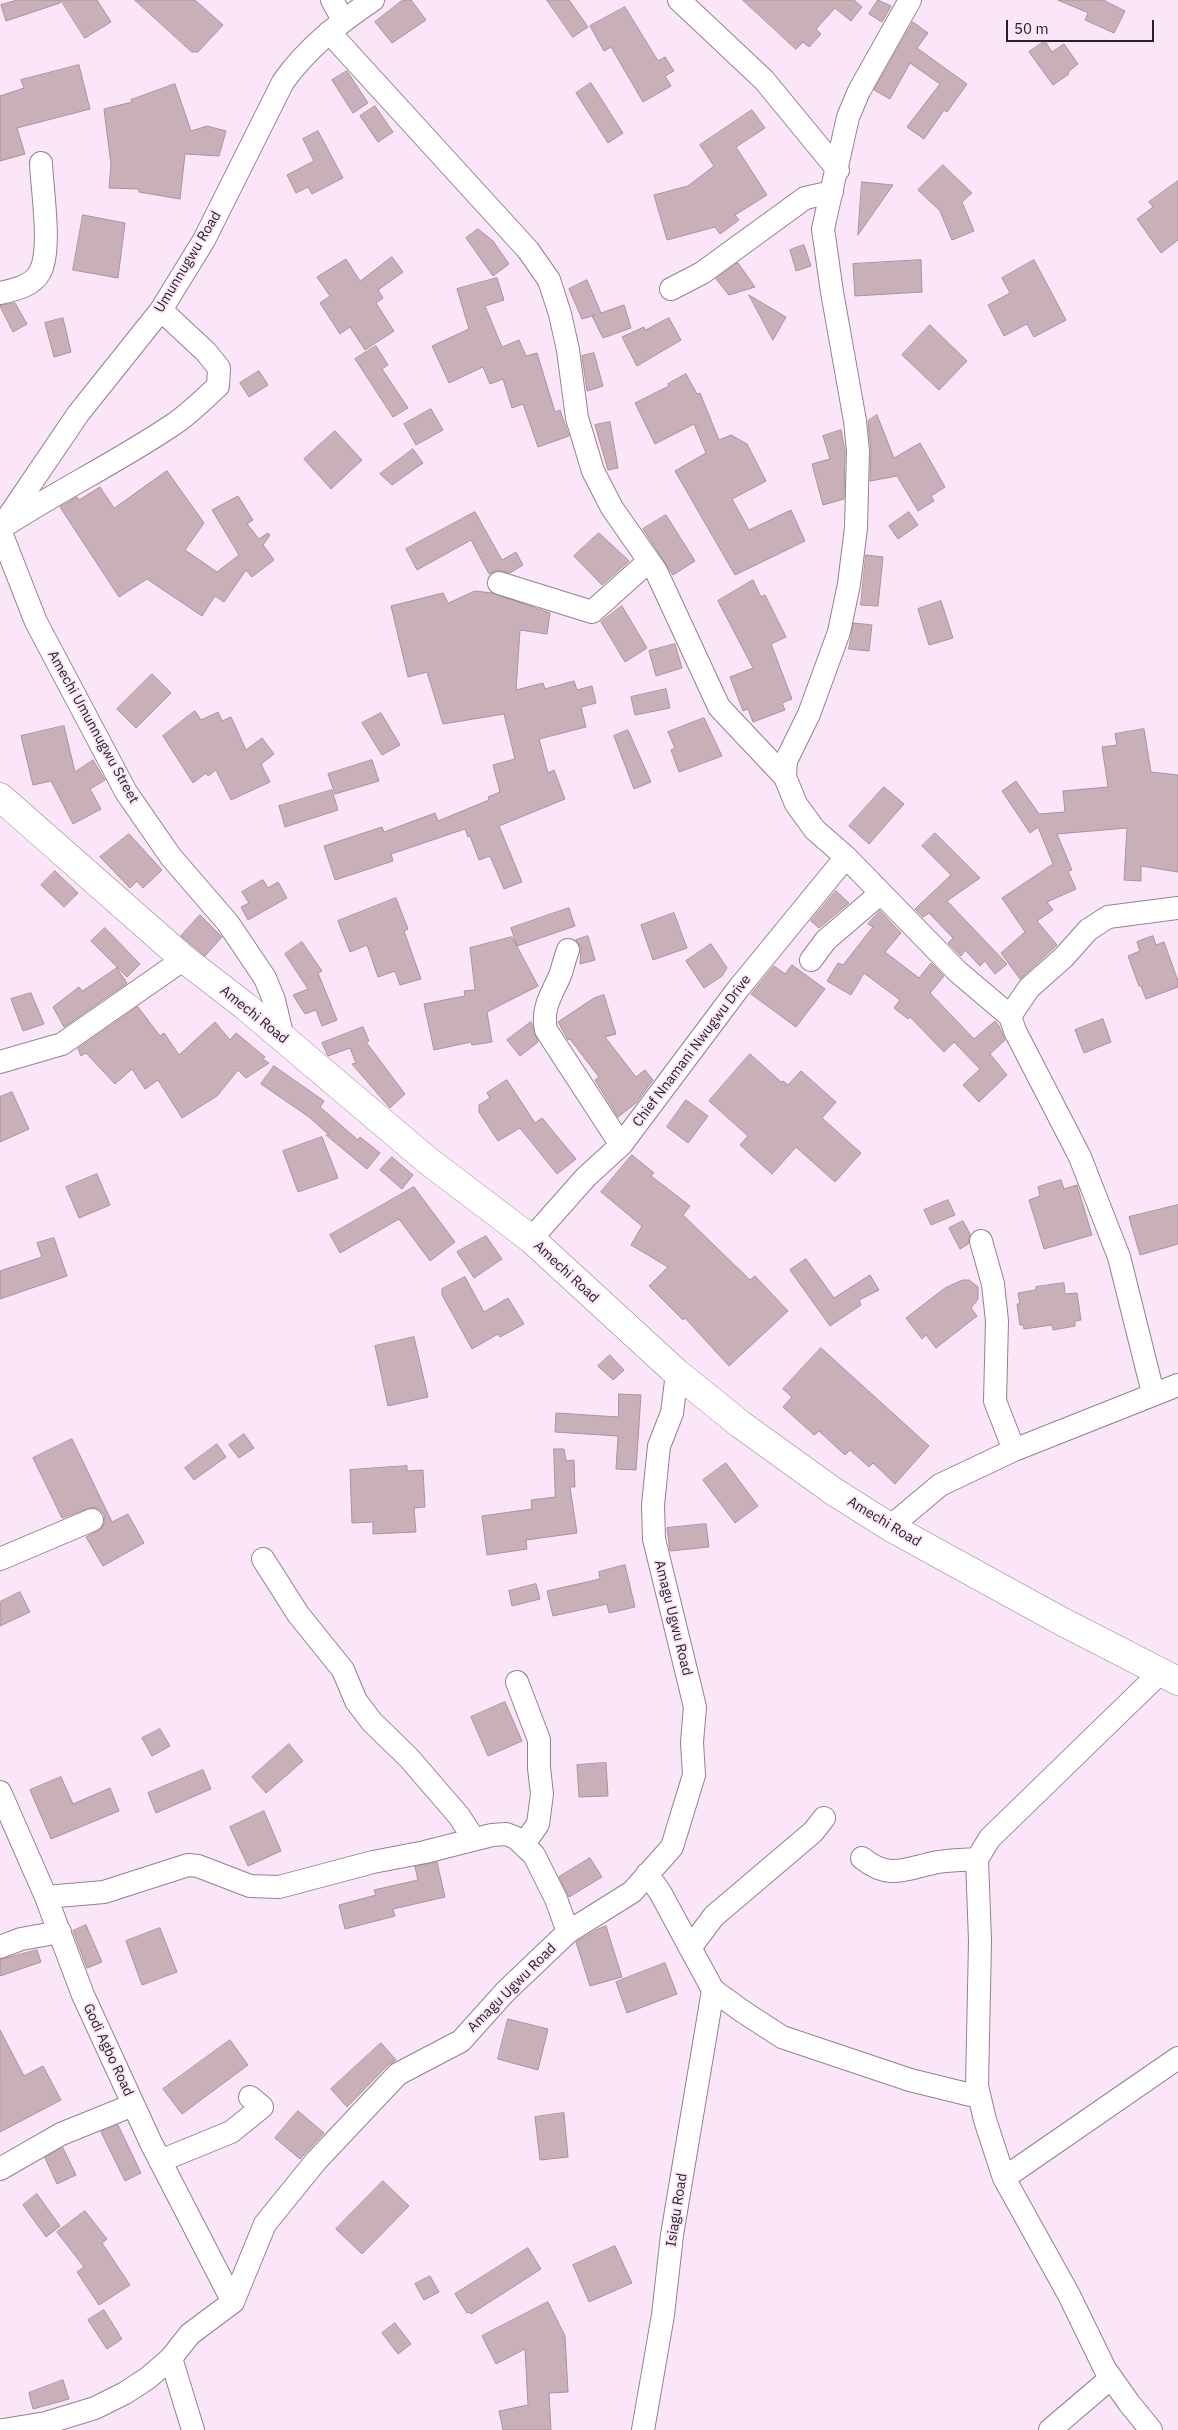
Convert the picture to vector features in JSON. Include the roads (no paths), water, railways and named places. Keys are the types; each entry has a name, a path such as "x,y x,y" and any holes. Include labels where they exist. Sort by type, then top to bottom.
{"main road":[{"name":"Amechi Road","path":"0,796 184,959 283,1038 427,1160 531,1239 677,1373 755,1435 833,1491 890,1527 1061,1621 1170,1676"}],"street":[{"path":"332,0 336,26 528,250 549,280 560,314 568,350 577,418 593,471 612,508 656,571 719,707 785,777 796,804 815,830 846,857 958,972 1010,1016 1015,1031 1080,1157 1119,1256 1153,1393"},
{"name":"Umunnugwu Road","path":"0,529 78,414 161,310 204,240 283,82 300,58 336,26 373,0"},
{"path":"678,0 764,80 838,170"},
{"path":"785,777 786,761 808,714 839,632 849,584 856,528 858,451 855,421 830,283 823,229 838,170 848,117 863,83 910,0"},
{"path":"0,293 22,288 40,272 46,244 41,163"},
{"path":"671,289 702,273 805,198 832,192"},
{"path":"0,529 50,496 162,432 218,386 219,368 206,352 161,310"},
{"name":"Amechi Umunnugwu Street","path":"0,529 36,622 126,792 171,857 228,922 265,978 274,1000 283,1038"},
{"path":"499,583 592,612 649,561"},
{"name":"Chief Nnamani Nwugwu Drive","path":"531,1239 586,1177 621,1145 738,989 846,857"},
{"path":"811,960 826,940 881,893"},
{"path":"1010,1016 1029,988 1095,925 1108,917 1178,908"},
{"path":"568,950 560,974 546,1003 544,1019 546,1030 621,1145"},
{"path":"0,1062 62,1044 184,959"},
{"path":"980,1241 993,1284 997,1321 994,1401 1014,1450"},
{"name":"Amagu Ugwu Road","path":"3,2430 46,2423 95,2408 125,2393 148,2378 171,2358 190,2334 232,2302 265,2224 316,2161 398,2074 461,2041 505,1992 568,1932 632,1892 672,1847 694,1775 692,1742 695,1707 654,1539 653,1504 659,1446 672,1413 677,1373"},
{"path":"890,1527 940,1485 1014,1450 1153,1393 1178,1385"},
{"path":"0,1559 92,1520"},
{"path":"263,1559 298,1614 342,1670 356,1702 372,1722 409,1758 459,1816 474,1839"},
{"path":"1152,2430 1111,2378 1052,2263 1004,2178 979,2098 980,1941 977,1859 990,1838 1170,1676"},
{"path":"517,1682 539,1740 539,1768 542,1794 538,1824 524,1844"},
{"name":"Godi Agbo Road","path":"0,1793 46,1897 83,1995 133,2105 232,2302"},
{"path":"690,1948 714,1916 812,1832 824,1818"},
{"path":"46,1897 104,1892 188,1865 198,1866 250,1886 279,1887 372,1862 474,1839 506,1834 524,1844 538,1862 568,1932"},
{"path":"862,1858 873,1867 890,1872 913,1870 938,1862 977,1859"},
{"path":"647,1874 660,1892 713,1990 782,2037 910,2080 979,2098"},
{"path":"0,1947 21,1939 60,1932"},
{"name":"Isiagu Road","path":"644,2430 663,2315 672,2235 713,1990"},
{"path":"1004,2178 1178,2058"},
{"path":"160,2161 231,2132 262,2107 250,2097"},
{"path":"0,2169 60,2134 133,2105"},
{"path":"171,2358 192,2430"},
{"path":"1050,2430 1111,2378"}]}
